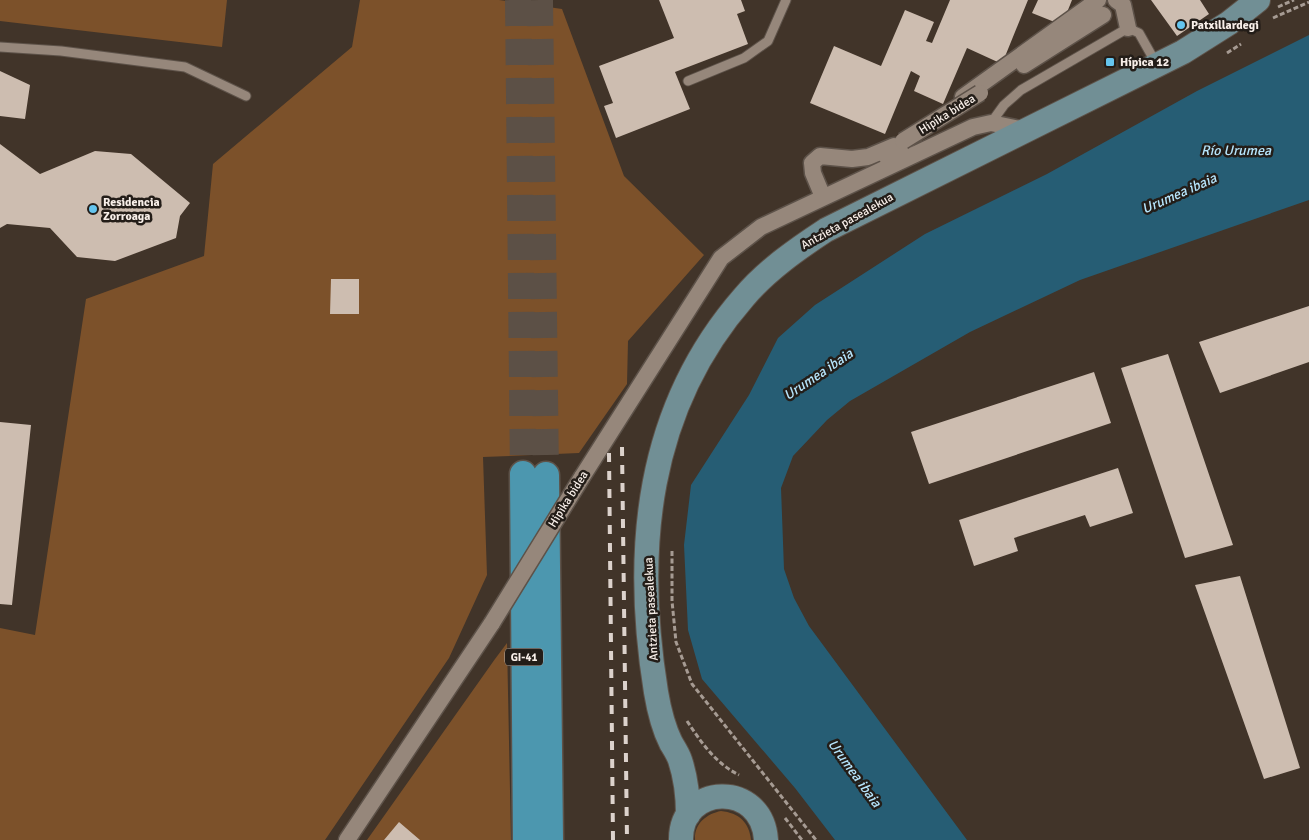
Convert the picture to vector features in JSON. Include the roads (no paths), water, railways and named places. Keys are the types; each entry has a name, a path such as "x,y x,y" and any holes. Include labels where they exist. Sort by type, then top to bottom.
{"main road":[{"name":"Antzieta pasealekua","path":"682,840 684,824 688,815 686,786 679,758 664,726 656,691 647,593 649,532 656,471 664,441 686,384 703,353 745,296 797,249 826,230 1157,65 1207,39 1264,5"},
{"name":"GI-41","path":"526,840 534,475 550,840"},
{"name":"Antzieta pasealekua","path":"679,758 725,796 736,798 755,809 772,831"},
{"path":"688,815 704,800 725,796"}],"street":[{"path":"1116,0 1124,5 1128,28"},
{"path":"886,156 1101,8"},
{"name":"Hipika bidea","path":"820,156 836,156 852,160 868,157 903,141 980,93 1101,8"},
{"name":"Hipika bidea","path":"347,840 492,623 721,258 761,227 973,127 991,123 1025,130"},
{"path":"824,196 813,174 812,163 832,149 865,153"}],"lane":[{"path":"688,81 744,58 768,41 786,0"},
{"path":"991,123 1004,105 1021,90 1128,28 1139,33 1157,65"},
{"path":"0,47 61,51 185,68 246,96"}],"water":[{"name":"Río Urumea","path":"1309,35 1309,200 1080,280 970,332 850,401 827,420 793,456 781,488 784,569 794,598 809,626 967,840 835,840 795,788 702,679 688,630 684,545 691,485 749,395 778,338 815,305 925,234 1047,174 1197,91"}],"tunnel":[{"path":"518,0 523,474"},
{"path":"540,0 546,475"}],"railway":[{"path":"622,447 627,840"},
{"path":"609,453 613,840"}],"place":[{"name":"Patxillardegi","path":"1181,25"},
{"name":"Hípica 12","path":"1110,62"},
{"name":"Residencia Zorroaga","path":"93,209"}],"water label":[{"name":"Urumea ibaia","path":"1179,193"},
{"name":"Urumea ibaia","path":"818,374"},
{"name":"Urumea ibaia","path":"855,773"}]}
